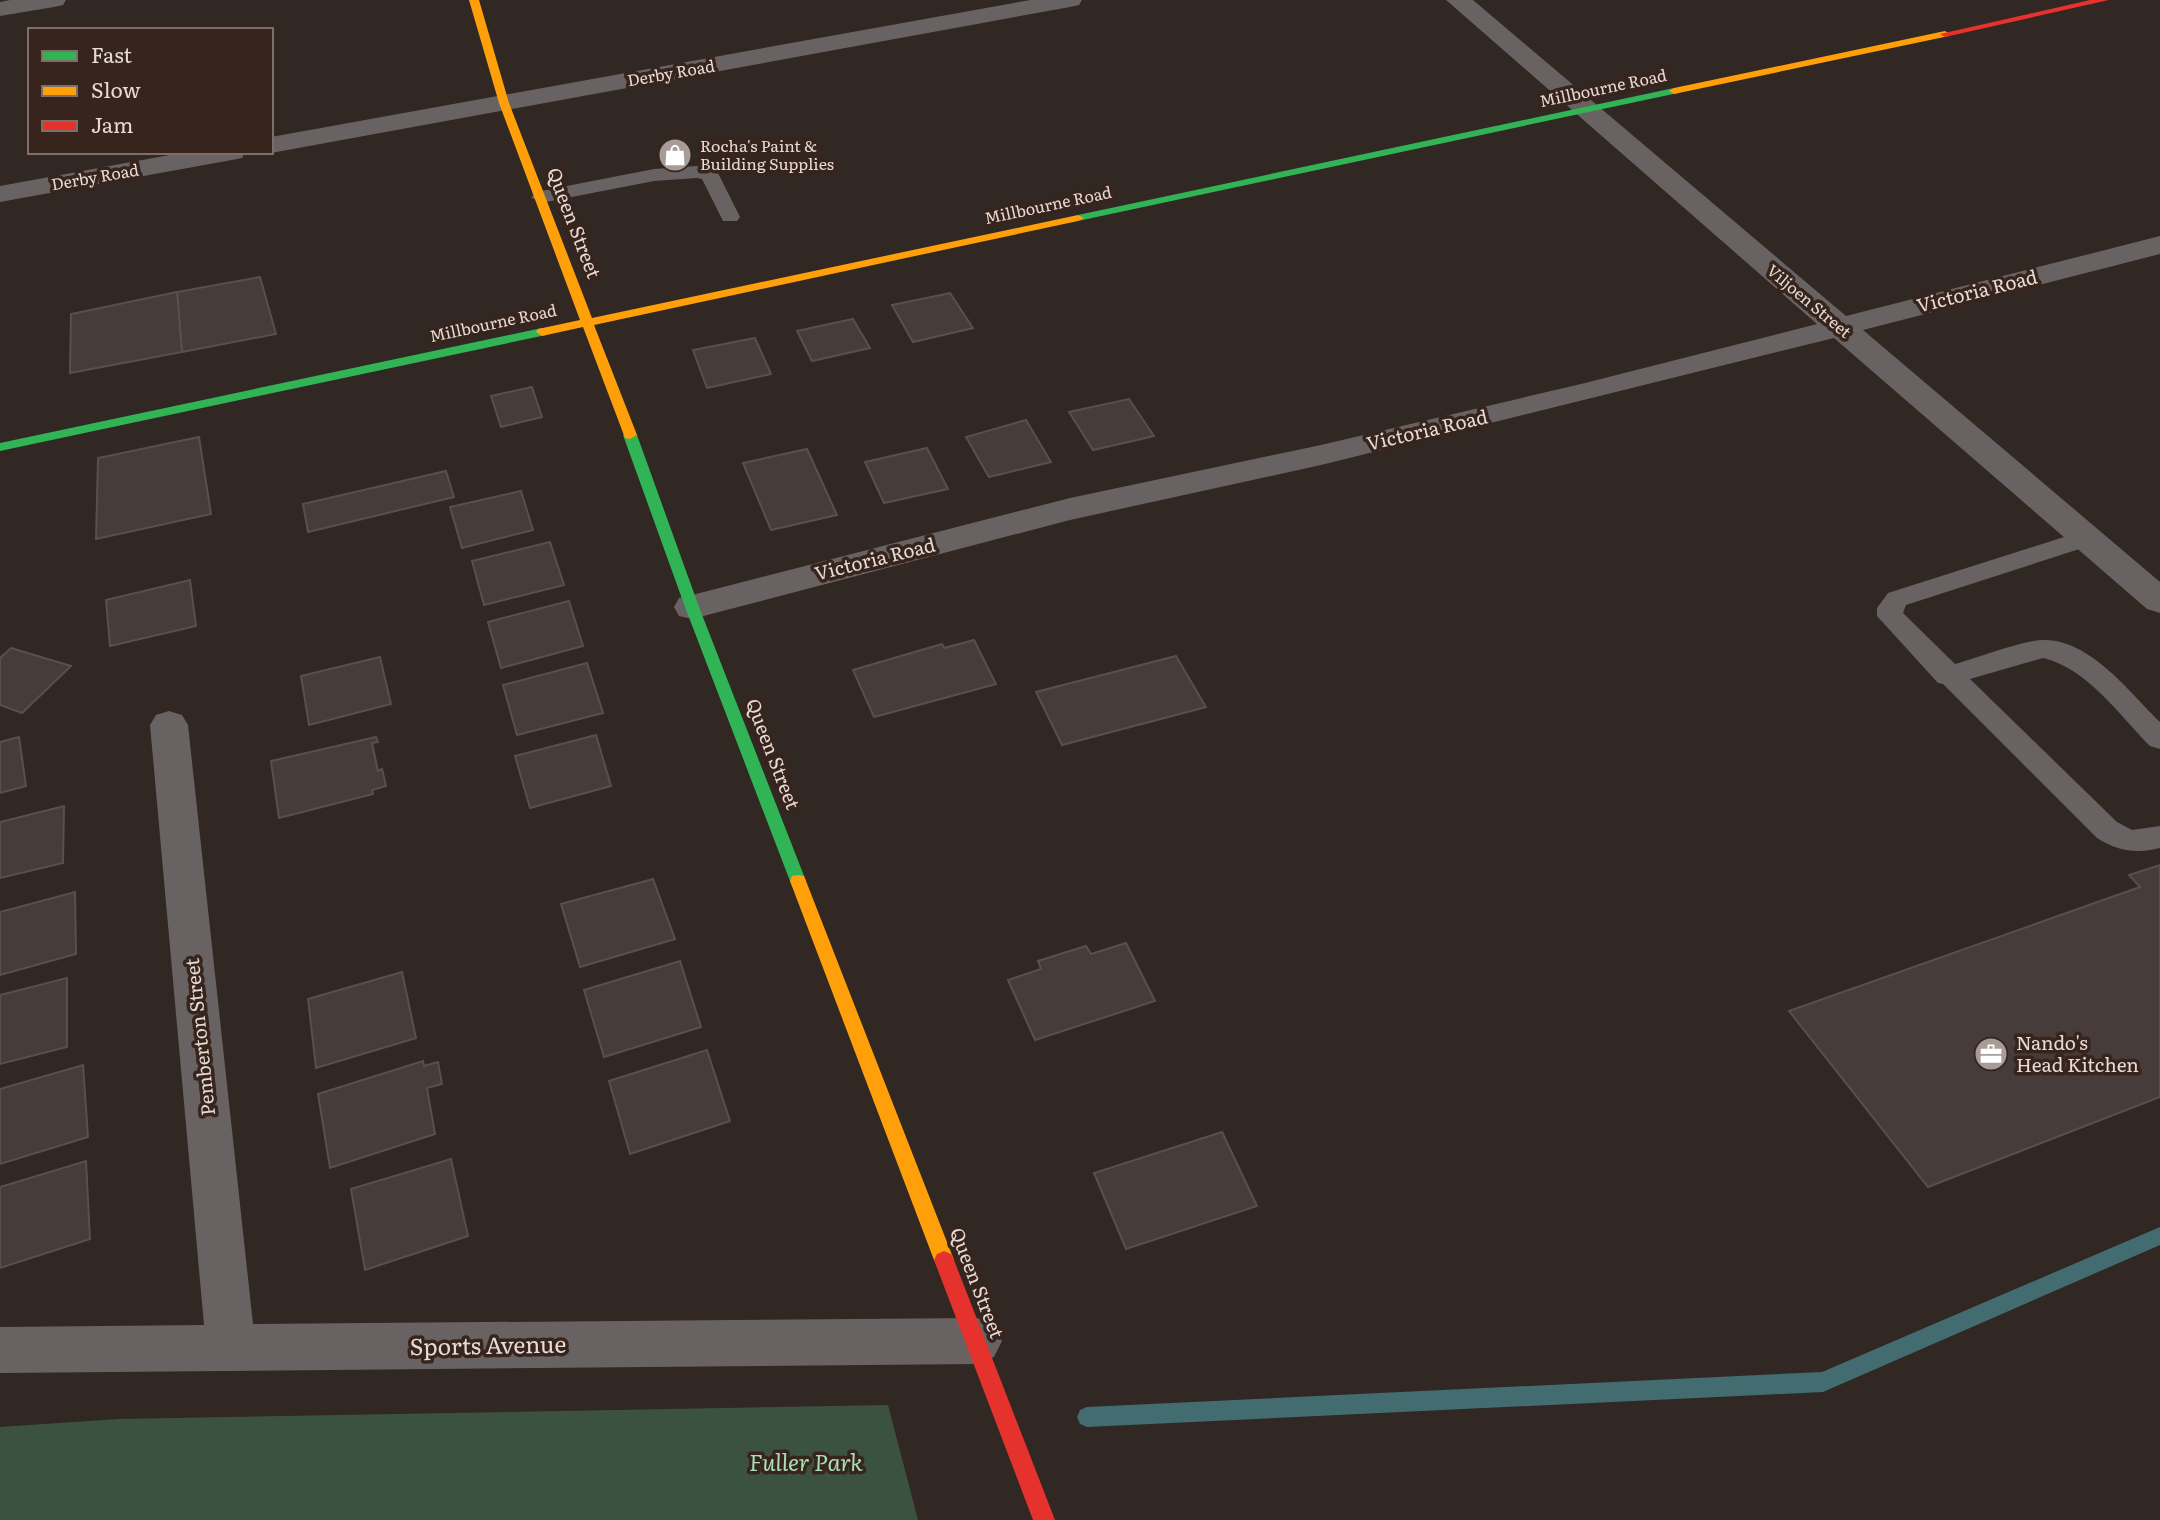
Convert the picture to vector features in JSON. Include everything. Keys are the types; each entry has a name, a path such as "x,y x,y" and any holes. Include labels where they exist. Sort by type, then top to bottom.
{"street":[{"path":"0,9 54,0"},
{"name":"Queen Street","path":"474,0 504,103 589,320 692,607 1044,1520"},
{"name":"Derby Road","path":"273,145 1070,0"},
{"name":"Viljoen Street","path":"1458,0 2160,601"},
{"name":"Millbourne Road","path":"0,447 2104,0"},
{"name":"Derby Road","path":"0,194 221,154"},
{"name":"Victoria Road","path":"692,607 1070,509 1321,455 1584,393 1839,325 2160,245"},
{"name":"Pemberton Street","path":"169,726 230,1348"},
{"name":"Sports Avenue","path":"0,1350 976,1341"}],"lane":[{"path":"541,197 676,172 704,172 710,175 730,217"},
{"path":"2086,538 1897,599 1890,608 1890,616 1947,676 2107,830 2121,840 2139,843 2160,837"},
{"path":"1947,676 2043,649 2054,650 2082,664 2160,739"}],"green space":[{"name":"Fuller Park","path":"888,1405 918,1520 0,1520 0,1427 119,1419"}],"building":[{"path":"260,277 276,334 182,352 177,292"},
{"path":"177,292 182,352 70,373 71,314"},
{"path":"950,293 973,328 913,342 892,305"},
{"path":"853,319 870,348 812,361 797,331"},
{"path":"755,338 771,374 707,388 693,350"},
{"path":"532,387 542,417 501,427 491,396"},
{"path":"1129,399 1154,436 1093,450 1069,412"},
{"path":"1026,420 1051,462 989,477 966,437"},
{"path":"199,437 211,514 96,539 98,458"},
{"path":"927,448 948,489 884,503 865,462"},
{"path":"807,449 837,515 771,530 743,463"},
{"path":"446,471 454,497 308,532 303,504"},
{"path":"521,491 533,530 462,548 450,507"},
{"path":"550,542 564,585 484,605 472,561"},
{"path":"190,580 196,626 110,646 106,600"},
{"path":"569,601 583,646 501,668 488,622"},
{"path":"974,640 996,684 874,717 853,670 942,644 944,648"},
{"path":"11,648 71,666 22,713 0,705 0,658"},
{"path":"1176,656 1206,707 1062,745 1036,692"},
{"path":"380,657 391,704 309,725 301,676"},
{"path":"587,663 603,713 517,735 503,685"},
{"path":"596,735 611,786 530,808 515,756"},
{"path":"19,737 26,786 0,793 0,742"},
{"path":"376,737 378,742 372,743 378,771 382,769 386,786 372,790 373,794 279,818 271,761"},
{"path":"64,806 63,863 0,878 0,822"},
{"name":"Nando's Head Kitchen","path":"2160,865 2160,1097 1928,1187 1789,1011 2140,887 2129,875"},
{"path":"653,879 675,939 580,967 561,904"},
{"path":"75,892 76,954 0,975 0,912"},
{"path":"1126,943 1155,1001 1035,1040 1008,980 1041,969 1038,961 1086,946 1091,954"},
{"path":"680,961 701,1027 604,1057 584,990"},
{"path":"402,972 416,1038 316,1068 308,999"},
{"path":"67,978 67,1047 0,1064 0,995"},
{"path":"707,1050 730,1121 630,1154 609,1081"},
{"path":"423,1061 424,1066 438,1062 442,1084 427,1088 435,1134 330,1168 318,1094"},
{"path":"83,1065 88,1137 0,1164 0,1089"},
{"path":"1222,1132 1257,1206 1126,1249 1094,1173"},
{"path":"451,1159 468,1236 365,1270 351,1189"},
{"path":"86,1161 90,1239 0,1268 0,1187"}],"waterway":[{"path":"1087,1417 1823,1382 2160,1236"}],"traffic: fast":[{"path":"1078,218 1674,91"},
{"path":"0,447 542,332"},
{"path":"630,435 692,607 798,881"}],"traffic: slow":[{"path":"474,0 504,103 630,435"},
{"path":"1674,91 1945,34"},
{"path":"542,332 1078,218"},
{"path":"798,881 944,1260"}],"traffic: jam":[{"path":"1945,34 2104,0"},
{"path":"944,1260 1044,1520"}],"place":[{"name":"Rocha's Paint & Building Supplies","path":"675,155"},
{"name":"Nando's Head Kitchen","path":"1991,1054"}]}
